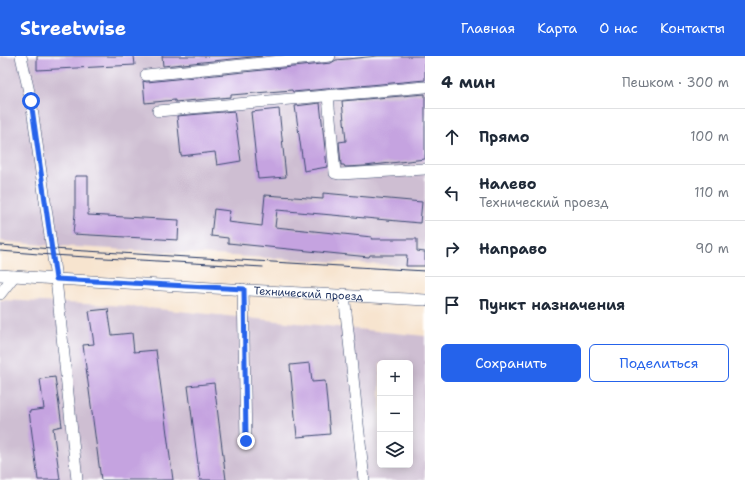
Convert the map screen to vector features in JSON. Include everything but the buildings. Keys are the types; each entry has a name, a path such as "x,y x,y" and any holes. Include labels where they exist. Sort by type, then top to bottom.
{"street":[{"path":"21,56 31,101 56,279 77,480"},
{"path":"146,75 326,56"},
{"path":"158,111 425,87"},
{"path":"328,96 335,172 340,174 425,169"},
{"name":"Технический проезд","path":"0,275 344,294 425,300"},
{"path":"0,294 14,276"},
{"path":"244,289 246,441"},
{"path":"344,294 364,480"}],"shaded area":[{"path":"0,56 425,56 425,267 43,245 0,241"},
{"path":"0,300 128,306 425,336 425,480 0,480"}],"tram line":[{"path":"0,245 425,271"},
{"path":"0,251 263,267"}],"route":[{"path":"31,101 56,279 244,289 246,441"}]}
